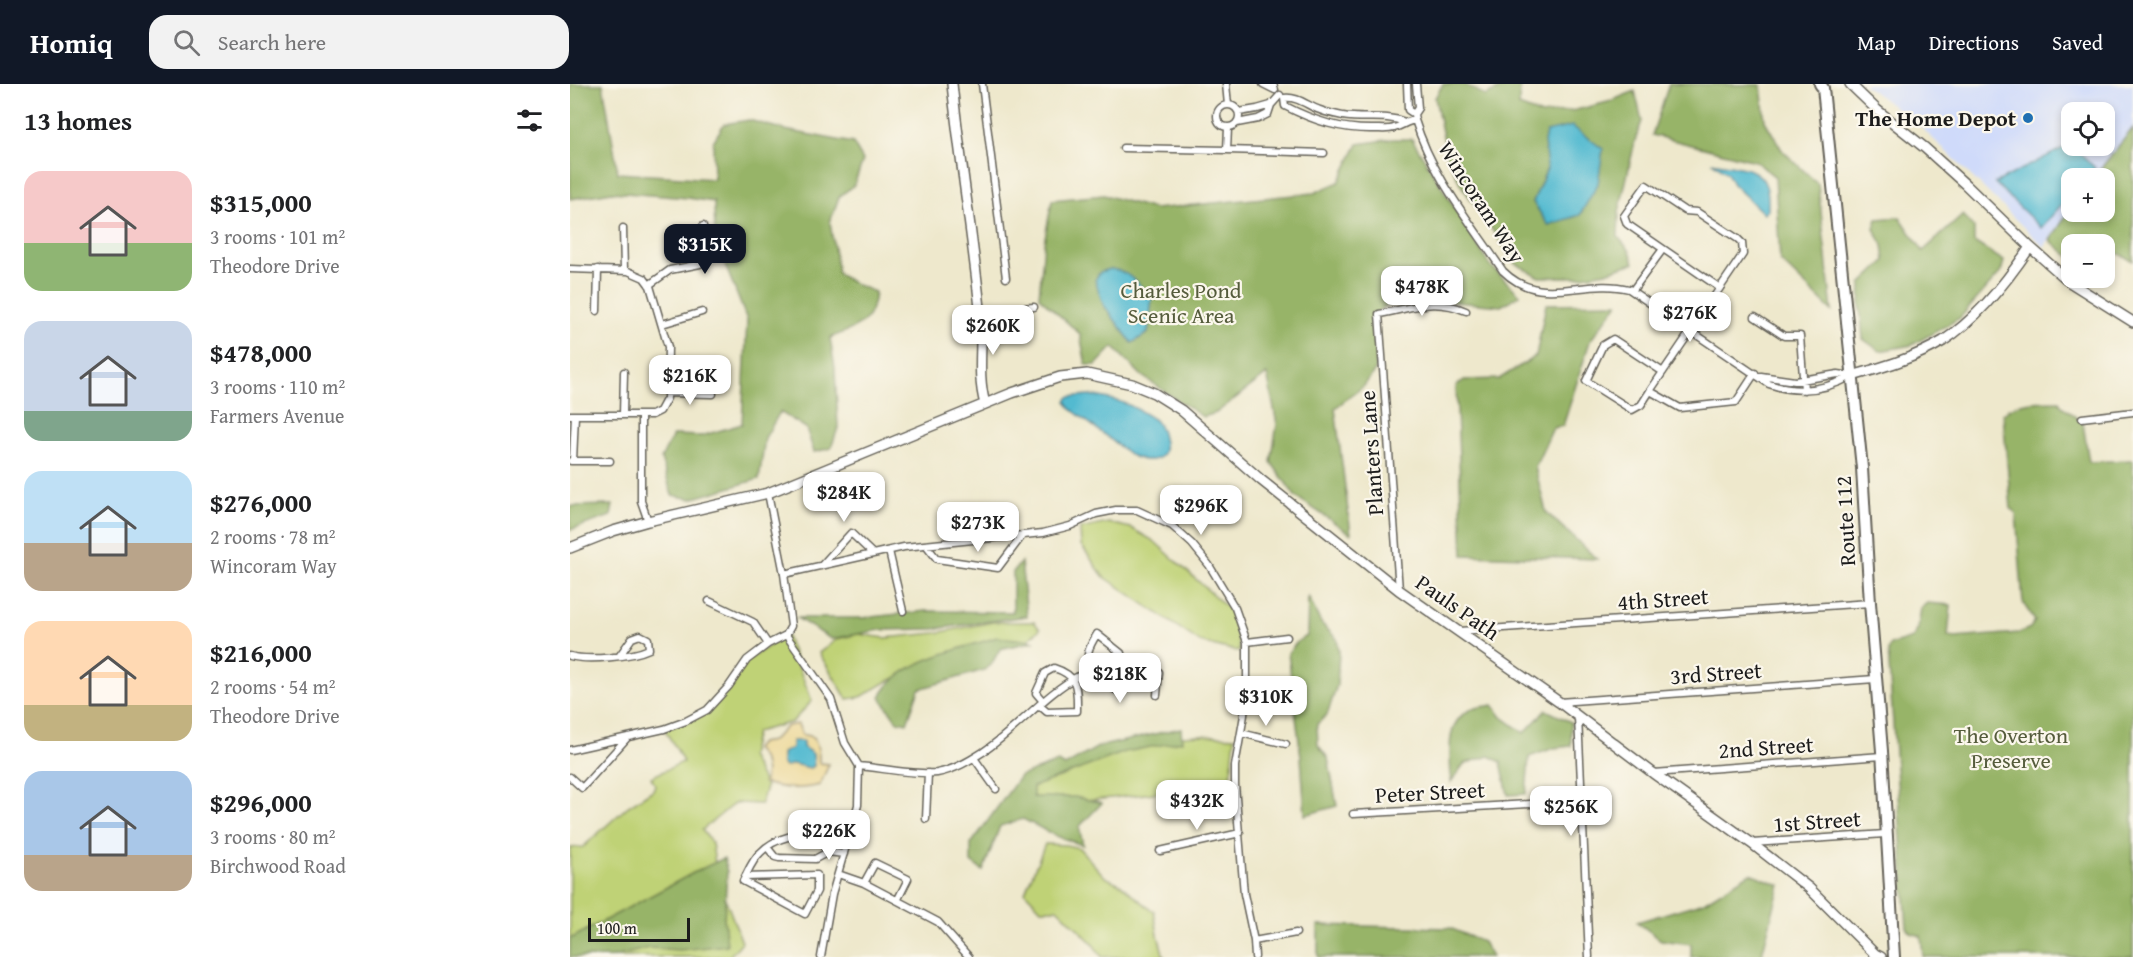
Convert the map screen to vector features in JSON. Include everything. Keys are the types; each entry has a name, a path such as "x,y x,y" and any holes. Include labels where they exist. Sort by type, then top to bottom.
{"main road":[{"name":"Route 112","path":"1822,85 1862,468 1869,603 1882,756 1894,957"}],"street":[{"path":"952,84 981,311 979,373 985,404"},
{"path":"982,84 1006,278"},
{"path":"1226,84 1228,105"},
{"path":"1263,84 1320,110 1364,118 1392,117 1405,122"},
{"name":"Wincoram Way","path":"1407,84 1408,110 1415,117 1423,146 1503,272 1511,279 1528,288 1541,291 1609,285 1632,291 1768,384 1783,389 1804,390 1839,383 1852,376"},
{"name":"Wincoram Way","path":"1415,117 1418,108 1416,84"},
{"path":"1850,84 1877,110 1930,152 2071,283 2133,322"},
{"path":"1228,128 1268,114 1278,92"},
{"path":"1278,92 1285,106 1308,118 1332,125 1362,130 1394,128 1415,117"},
{"path":"1228,128 1220,124 1216,118 1216,112 1221,107 1228,105 1239,112 1271,105"},
{"path":"1237,123 1240,118 1239,112"},
{"path":"1227,150 1228,128"},
{"path":"1123,148 1324,153"},
{"path":"1663,372 1613,339 1603,345 1586,381 1632,410 1641,405 1743,254 1742,243 1697,212 1685,211 1646,185 1624,216 1627,224 1720,288"},
{"path":"649,285 670,270 700,264 705,256 703,226"},
{"path":"623,228 624,270"},
{"path":"1852,376 1901,361 1943,341 1980,310 2014,271 2030,247"},
{"path":"1632,291 1663,249"},
{"path":"570,269 624,270 644,278 649,285 668,347 668,393 660,411 652,415 572,415 572,461 610,461"},
{"path":"597,311 598,269"},
{"name":"Planters Lane","path":"1399,590 1379,314 1436,303 1450,304 1466,311"},
{"path":"981,311 1034,307"},
{"path":"662,324 702,312"},
{"path":"1755,317 1784,336 1800,336 1804,390"},
{"path":"624,372 624,415"},
{"name":"Pauls Path","path":"570,548 613,531 648,521 768,493 1012,393 1060,378 1087,374 1132,384 1154,393 1181,410 1261,480 1399,590 1559,702 1751,843 1809,888 1875,954 1881,957"},
{"name":"Wincoram Way","path":"1757,375 1795,381 1838,374 1852,376"},
{"path":"1650,391 1680,408 1736,402 1757,375"},
{"path":"668,393 712,394"},
{"path":"2082,418 2133,412"},
{"path":"641,415 641,501 648,521"},
{"path":"570,750 627,738 686,721 707,710 729,686 747,660 768,644 786,635 791,626 784,574 768,493"},
{"path":"784,574 926,545 1022,536 1070,526 1096,514 1116,510 1137,510 1155,517 1179,532 1192,544 1209,566 1235,608 1247,642 1247,682 1235,766 1244,894 1255,957"},
{"path":"821,566 851,533 873,554"},
{"path":"926,545 937,559 998,568 1022,536"},
{"path":"889,551 903,611"},
{"path":"708,601 753,622 768,644"},
{"name":"4th Street","path":"1459,631 1869,603"},
{"path":"1090,669 1087,649 1097,634 1121,653 1122,662"},
{"path":"570,656 596,657 620,655 641,653 649,649 648,639 640,635 632,638 620,655"},
{"path":"786,635 831,699 845,743 859,766 858,805 831,894 821,957"},
{"path":"1247,642 1287,637"},
{"path":"1098,667 1099,680 1119,692 1133,672 1132,661"},
{"path":"859,766 928,773 948,770 974,758 996,743 1040,702 1072,679 1098,667 1122,662 1147,662 1159,672 1156,695"},
{"path":"1054,668 1067,672 1077,686 1077,711 1047,712 1040,702 1036,693 1045,673 1054,668"},
{"name":"3rd Street","path":"1559,702 1875,679"},
{"path":"1578,717 1588,957"},
{"path":"1241,734 1286,744"},
{"path":"570,777 582,788 627,738"},
{"name":"2nd Street","path":"1653,773 1882,756"},
{"path":"974,758 996,789"},
{"path":"926,819 928,773"},
{"name":"Peter Street","path":"1353,814 1582,801"},
{"path":"1160,852 1240,833"},
{"name":"1st Street","path":"1751,843 1885,834"},
{"path":"745,877 817,875 817,891 805,915 743,881 745,877 758,854 786,837 806,837 822,842 828,852"},
{"path":"767,847 775,857 779,858 815,859 828,852 844,854"},
{"path":"864,883 875,863 908,879 898,899"},
{"path":"838,874 898,899 938,922 969,957"},
{"path":"817,891 831,894"},
{"path":"1254,941 1296,933"}],"shaded area":[{"path":"1863,84 2133,84 2133,128 2115,150 2115,102 2061,102 2061,156 2111,156 2101,168 2061,168 2062,222 2044,247 1920,126"}],"green space":[{"path":"570,84 603,84 618,173 714,179 713,142 724,124 749,120 785,130 853,143 863,160 854,185 839,197 830,222 838,274 875,292 871,312 867,318 856,327 830,338 835,368 838,428 831,448 814,452 806,428 780,412 765,438 759,479 691,499 672,495 661,459 673,435 701,436 742,424 747,320 715,239 714,202 612,192 570,199"},
{"path":"1443,84 1464,84 1485,96 1510,84 1520,84 1519,106 1542,115 1608,102 1635,91 1642,121 1635,141 1619,212 1618,237 1630,251 1634,263 1606,272 1577,277 1539,277 1516,264 1461,185 1447,156 1435,98","holes":["1547,169 1549,225 1533,202"]},
{"path":"1669,84 1761,85 1765,121 1782,150 1818,184 1832,311 1780,261 1775,177 1755,161 1652,135"},
{"path":"2133,128 2133,261 2115,252 2115,234 2061,234 2061,249 2050,240 2062,222 2115,222 2115,168 2101,168 2111,156 2115,156 2115,150"},
{"name":"Charles Pond Scenic Area","path":"1412,139 1489,264 1520,295 1501,306 1410,298 1382,308 1375,315 1376,369 1364,386 1335,408 1351,534 1295,496 1271,462 1277,424 1267,374 1216,413 1203,417 1142,376 1113,347 1096,365 1086,365 1080,334 1039,297 1044,243 1052,200 1104,195 1154,209 1314,193 1339,182 1358,144","holes":["1152,298 1148,333 1132,343 1103,304"]},
{"path":"1963,215 1974,228 1974,242 2004,261 2001,272 1960,318 1912,345 1880,351 1863,339 1860,307 1861,284 1885,261 1883,245 1874,229 1877,219 1900,217 1923,251"},
{"path":"1618,303 1590,341 1563,426 1553,428 1535,467 1546,512 1597,559 1463,555 1456,386 1464,380 1499,379 1536,356 1546,304"},
{"name":"The Overton Preserve","path":"2059,401 2083,423 2089,462 2133,460 2133,957 1923,957 1921,936 1911,933 1907,928 1888,650 1890,645 1913,638 1918,628 1921,608 1927,603 1951,605 1948,636 1954,638 2019,633 2030,628 2035,621 2023,603 2016,513 2011,509 2003,414 2008,409 2022,404"},
{"path":"613,505 611,516 570,530 570,506"},
{"path":"1108,523 1131,528 1154,541 1233,613 1240,652 1200,642 1103,576 1081,545 1080,529"},
{"path":"1021,562 1027,616 934,629 880,630 831,639 797,618 862,618 926,611 1013,612 1013,572"},
{"path":"1308,596 1321,623 1337,639 1339,652 1337,685 1327,715 1317,724 1318,745 1328,758 1337,806 1305,815 1301,757 1288,653 1298,641 1307,636"},
{"path":"993,622 1034,622 1040,629 1029,639 981,650 890,680 861,697 847,699 819,653 837,639 858,634 885,638 936,633"},
{"path":"786,635 812,701 792,722 756,732 750,756 766,787 761,804 735,803 702,830 712,843 717,877 742,942 729,957 570,957 570,848 583,847 627,807 653,790 655,785 651,777 683,762 664,729 707,710 747,660"},
{"path":"997,637 1035,641 1000,649 991,665 984,670 919,689 907,723 897,721 880,697 889,684 916,665"},
{"path":"1493,705 1502,717 1524,733 1546,710 1571,722 1571,746 1554,748 1529,757 1526,794 1508,795 1501,762 1489,756 1464,764 1451,782 1450,742 1456,723 1461,716 1472,709"},
{"path":"1181,728 1182,741 1125,752 1033,787 1033,797 1075,797 1102,803 1079,827 1083,845 1056,836 1023,819 1000,826 983,871 971,862 971,844 1020,776 1058,762 1065,766 1098,747"},
{"path":"1201,735 1235,737 1230,784 1043,806 1027,805 1025,786 1161,737"},
{"path":"1045,844 1079,848 1105,877 1120,884 1154,912 1164,957 1102,957 1092,943 1058,909 1041,909 1025,892"},
{"path":"724,858 727,872 724,919 727,945 680,950 649,948 613,957 570,957 570,939"},
{"path":"1750,873 1780,885 1762,954 1764,957 1691,957 1691,944 1661,940 1637,922 1704,902"},
{"path":"1318,925 1450,928 1483,942 1492,957 1318,957"}],"sand":[{"path":"798,724 802,735 807,735 814,740 819,753 819,763 829,764 820,785 791,788 763,783 766,774 765,765 755,749 760,743 772,741 787,726"}],"water":[{"path":"1572,126 1603,149 1598,184 1580,215 1548,225 1533,202 1547,169 1544,142 1546,132"},
{"path":"2061,149 2061,156 2083,156 2095,168 2061,168 2061,205 2041,228 1995,183"},
{"path":"1712,162 1751,170 1763,179 1767,189 1768,210 1764,214 1733,184 1727,173"},
{"path":"1110,269 1128,275 1152,298 1148,333 1132,343 1103,304 1095,280 1100,272"},
{"path":"1089,395 1124,403 1155,420 1161,431 1164,446 1160,457 1145,460 1132,456 1071,409 1066,401 1069,397"},
{"path":"792,741 803,741 803,747 813,754 814,766 810,768 793,764 785,767 782,763 782,753 792,748"}],"place":[{"name":"The Home Depot","path":"2028,118"}]}
